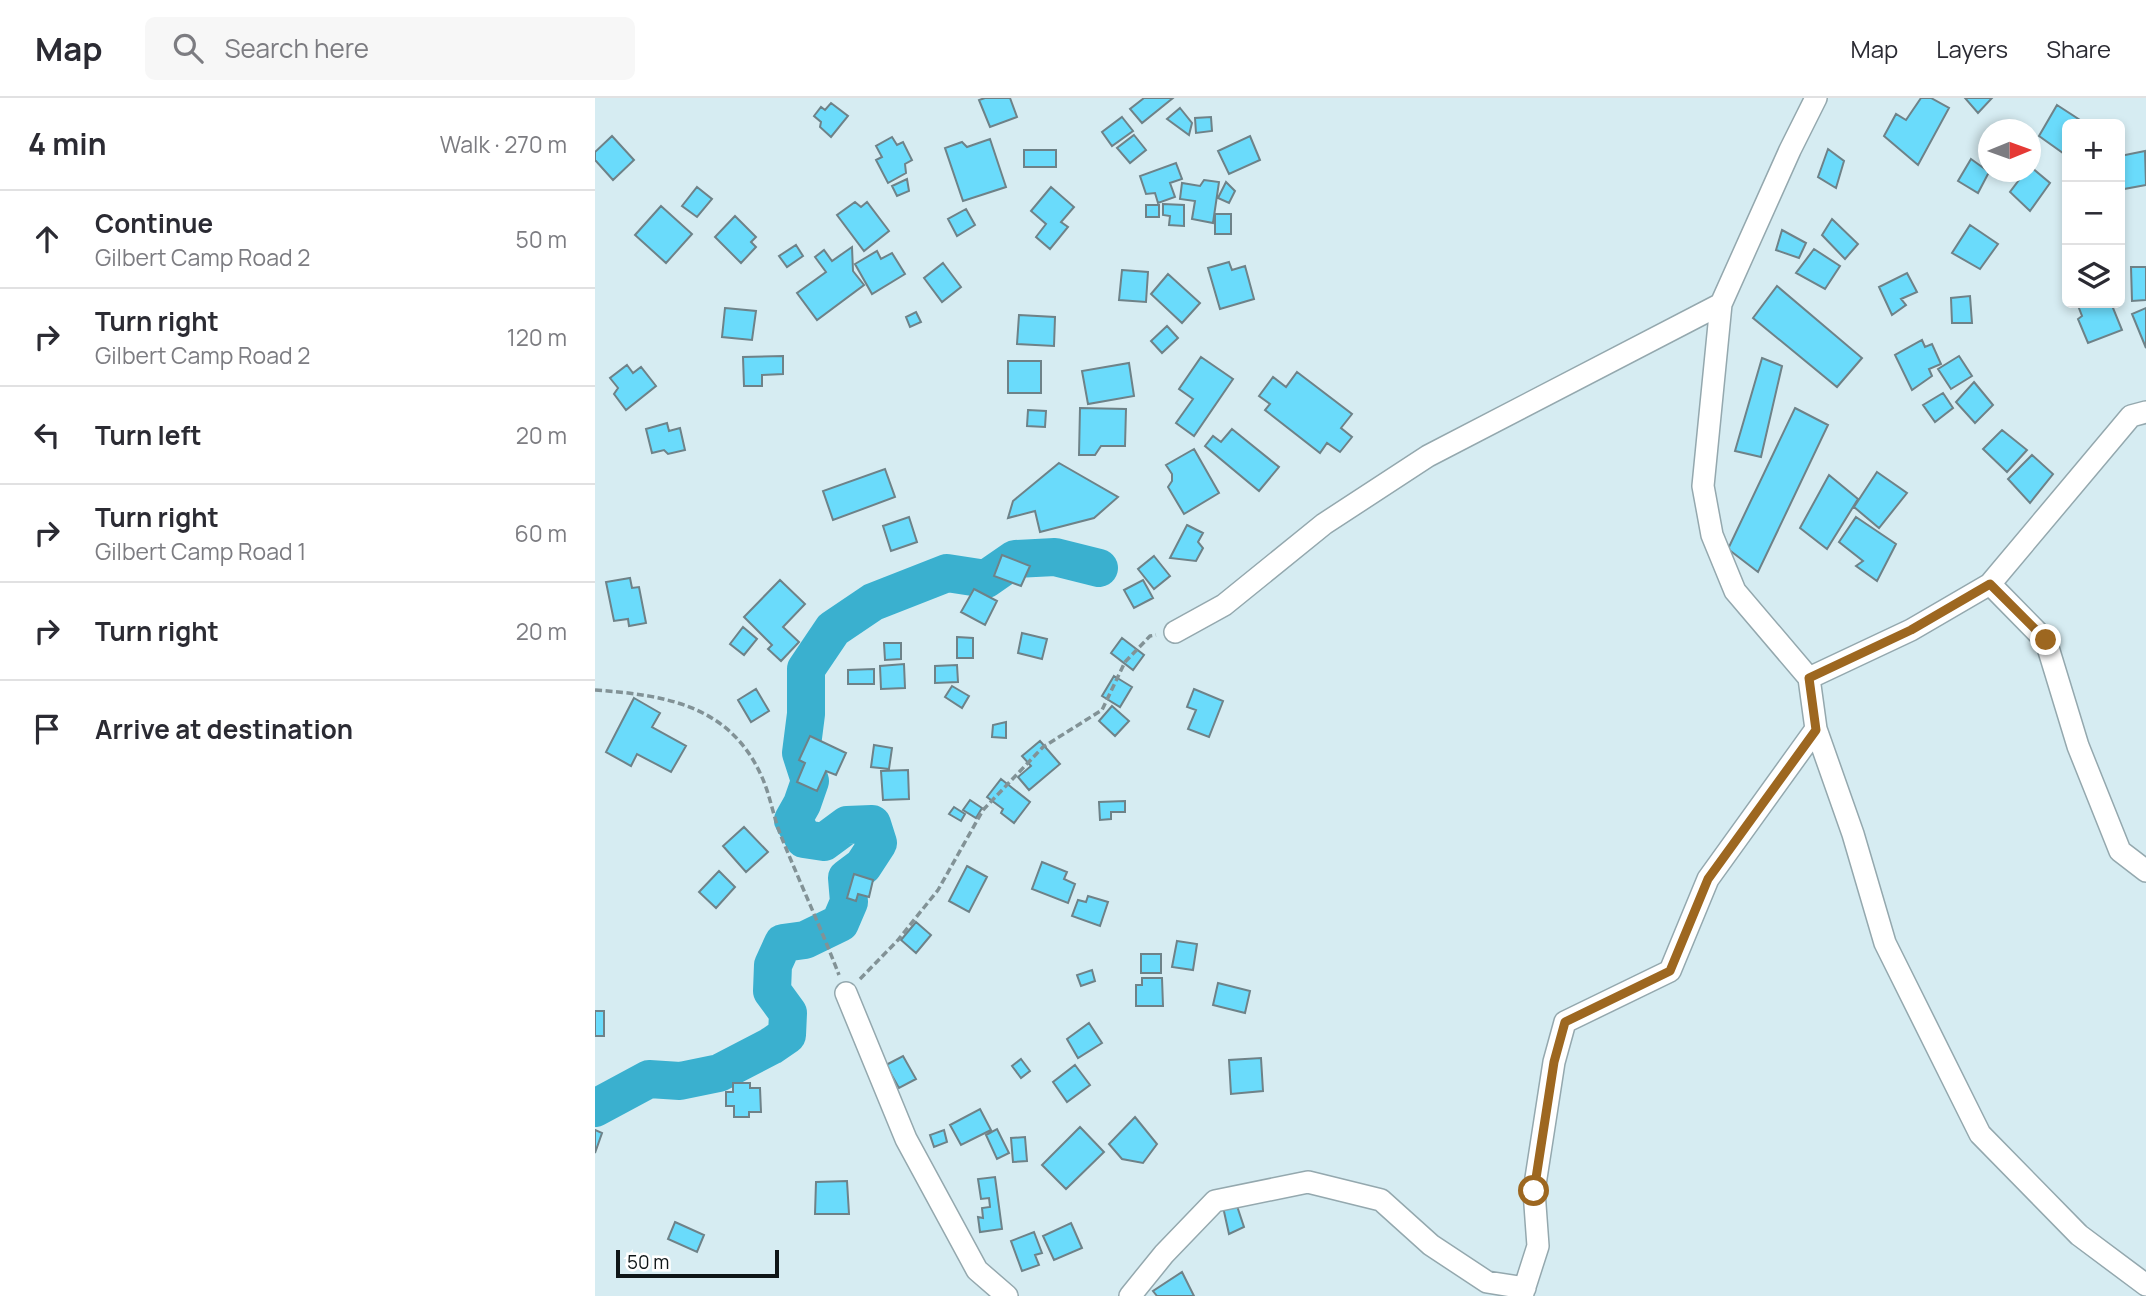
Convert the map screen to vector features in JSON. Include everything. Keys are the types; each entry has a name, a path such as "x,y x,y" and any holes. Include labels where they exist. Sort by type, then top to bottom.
{"street":[{"path":"1816,98 1721,304 1703,486 1712,535 1735,591 1809,678 1816,730 1853,834 1885,943 1980,1134 2079,1235 2146,1285"},
{"path":"1175,632 1224,605 1324,524 1428,456 1721,304"},
{"path":"1809,678 1911,630 1990,584 2131,416 2146,412"},
{"path":"1990,584 2046,640 2078,746 2120,851 2146,871"},
{"path":"1130,1296 1164,1254 1215,1201 1308,1182 1381,1200 1431,1245 1487,1282 1524,1292 1538,1246 1534,1191 1554,1062 1565,1022 1670,971 1708,879 1816,730"},
{"path":"846,993 906,1139 977,1270 1007,1296"}],"path":[{"path":"846,993 898,940 938,890 983,810 1043,747 1103,710 1125,662 1150,636 1175,632"},
{"path":"595,690 670,699 704,712 740,739 761,775 781,834 830,951"}],"building":[{"path":"1010,98 1017,117 990,127 979,100"},
{"path":"1144,98 1173,98 1142,123 1130,109"},
{"path":"1921,98 1931,98 1949,108 1918,165 1884,136 1896,114 1906,120"},
{"path":"1965,98 1992,98 1978,113"},
{"path":"831,103 848,116 831,137 820,127 821,122 814,116 821,107 825,110"},
{"path":"2057,105 2078,119 2062,119 2062,152 2041,137 2041,133"},
{"path":"1180,108 1192,123 1189,135 1167,119"},
{"path":"1122,117 1133,131 1112,146 1102,132"},
{"path":"1211,117 1212,131 1196,133 1195,118"},
{"path":"1134,135 1146,150 1130,163 1117,148"},
{"path":"612,136 634,160 613,180 595,160 595,152"},
{"path":"1250,136 1260,160 1229,174 1218,151"},
{"path":"892,137 897,145 903,142 912,160 905,164 906,173 888,183 876,160 882,157 876,146"},
{"path":"990,139 1006,187 963,201 945,148 962,142 967,147"},
{"path":"1828,149 1844,161 1836,188 1818,177"},
{"path":"1024,150 1056,150 1056,167 1024,167"},
{"path":"2145,151 2146,185 2125,189 2125,155"},
{"path":"1971,159 1978,164 1978,182 1984,182 1978,193 1958,181"},
{"path":"1176,163 1182,179 1170,183 1175,197 1158,203 1155,193 1146,194 1140,176"},
{"path":"2041,175 2050,183 2030,211 2010,192 2018,182 2041,182"},
{"path":"907,179 909,191 897,196 892,186"},
{"path":"1204,180 1219,182 1213,223 1192,219 1195,201 1180,199 1182,183 1200,186"},
{"path":"1226,182 1235,191 1229,203 1218,198"},
{"path":"697,187 712,199 697,217 682,206"},
{"path":"1051,187 1074,207 1061,222 1068,227 1050,249 1036,237 1046,224 1031,211"},
{"path":"855,202 861,207 867,202 889,231 864,251 837,215"},
{"path":"1163,204 1184,205 1184,226 1169,225 1170,216 1163,215"},
{"path":"1146,205 1159,205 1159,217 1146,217"},
{"path":"661,206 692,234 666,263 635,235"},
{"path":"966,209 975,225 957,236 948,219"},
{"path":"1215,214 1231,214 1231,234 1215,234"},
{"path":"735,216 756,237 751,242 756,247 741,263 715,237"},
{"path":"1832,219 1858,244 1845,259 1822,235"},
{"path":"1970,225 1998,244 1980,269 1952,253"},
{"path":"1782,230 1806,243 1799,258 1776,250"},
{"path":"796,245 803,256 787,267 779,256"},
{"path":"852,247 853,271 864,285 817,320 797,293 826,272 815,257 824,250 832,261"},
{"path":"1814,249 1840,266 1825,289 1796,273"},
{"path":"877,251 881,259 892,253 905,274 872,294 855,264"},
{"path":"1229,262 1232,270 1245,266 1254,299 1220,309 1208,268"},
{"path":"943,263 961,287 942,302 924,278"},
{"path":"2131,267 2146,267 2146,300 2132,301"},
{"path":"1122,270 1148,272 1146,302 1119,300"},
{"path":"1907,273 1917,292 1901,299 1906,305 1892,315 1879,287"},
{"path":"1168,274 1200,303 1182,323 1151,294"},
{"path":"1777,286 1862,358 1837,387 1753,318"},
{"path":"1970,296 1972,323 1952,323 1951,298"},
{"path":"725,308 756,311 752,340 722,337"},
{"path":"2079,308 2113,308 2122,330 2088,343 2078,319 2082,316"},
{"path":"2146,308 2146,348 2132,314"},
{"path":"916,312 921,322 910,327 906,317"},
{"path":"1019,315 1055,317 1054,346 1017,344"},
{"path":"1167,326 1178,338 1162,353 1151,341"},
{"path":"1922,340 1925,347 1932,344 1941,364 1929,369 1932,376 1912,390 1895,355"},
{"path":"783,356 783,374 762,375 762,386 744,386 743,357"},
{"path":"1959,356 1972,376 1951,389 1938,369"},
{"path":"1201,357 1233,379 1194,436 1176,423 1193,399 1179,389"},
{"path":"1762,358 1782,366 1761,457 1735,451"},
{"path":"1008,361 1041,361 1041,393 1008,393"},
{"path":"1129,363 1134,396 1088,404 1082,371"},
{"path":"627,365 633,373 641,367 656,386 626,410 614,394 618,388 610,378"},
{"path":"1297,372 1352,414 1341,428 1352,437 1340,452 1327,443 1320,453 1265,410 1270,404 1259,396 1273,377 1286,387"},
{"path":"1974,382 1993,405 1975,423 1956,402"},
{"path":"1943,393 1953,408 1935,422 1923,405"},
{"path":"1080,408 1126,409 1125,446 1101,446 1095,455 1079,455"},
{"path":"1795,408 1828,425 1758,572 1728,549"},
{"path":"1028,410 1046,411 1045,427 1027,426"},
{"path":"667,423 669,431 680,428 685,450 668,454 664,450 652,453 646,429"},
{"path":"1232,429 1279,467 1259,491 1205,446 1213,436 1221,442"},
{"path":"2002,430 2027,450 2007,472 1983,449"},
{"path":"1194,449 1219,493 1184,514 1168,487 1172,474 1166,465"},
{"path":"2032,455 2053,474 2030,503 2008,479"},
{"path":"1059,463 1118,497 1094,518 1040,532 1035,511 1008,518 1013,501"},
{"path":"885,469 895,497 833,520 823,491"},
{"path":"1877,472 1907,493 1879,528 1854,507"},
{"path":"1829,475 1858,499 1827,549 1800,528"},
{"path":"909,517 917,542 891,551 883,526"},
{"path":"1856,517 1896,544 1877,581 1856,566 1863,561 1839,542"},
{"path":"1187,525 1203,533 1198,542 1203,548 1196,561 1170,558"},
{"path":"1002,555 1030,566 1021,586 994,576"},
{"path":"1154,556 1170,576 1154,589 1138,569"},
{"path":"630,578 632,588 639,587 646,623 629,626 628,619 614,621 606,582"},
{"path":"780,580 805,604 783,627 799,642 781,661 768,649 772,645 744,617"},
{"path":"1143,580 1153,598 1134,608 1124,590"},
{"path":"974,589 997,601 985,625 961,612"},
{"path":"743,627 757,639 744,655 730,644"},
{"path":"1022,633 1047,639 1042,659 1018,653"},
{"path":"957,637 973,638 973,658 957,658"},
{"path":"1122,638 1144,655 1133,670 1111,653"},
{"path":"884,643 901,643 901,659 885,660"},
{"path":"904,664 905,688 881,689 880,666"},
{"path":"957,665 958,682 935,683 935,666"},
{"path":"874,669 874,684 848,684 848,670"},
{"path":"1114,676 1132,687 1120,707 1102,696"},
{"path":"952,686 969,696 962,708 945,697"},
{"path":"756,689 769,711 751,722 738,700"},
{"path":"1194,689 1223,701 1209,737 1188,729 1196,710 1187,707"},
{"path":"634,698 660,713 652,727 686,746 671,772 637,754 631,766 606,752"},
{"path":"1112,706 1129,721 1115,736 1099,721"},
{"path":"1006,722 1006,738 992,737 993,725"},
{"path":"810,736 846,753 836,775 826,771 817,791 797,782 805,763 799,760"},
{"path":"1040,741 1060,764 1029,790 1018,777 1031,766 1022,756"},
{"path":"874,745 892,748 889,769 871,767"},
{"path":"908,770 909,799 883,800 881,771"},
{"path":"1001,779 1030,802 1014,823 1001,813 1003,809 987,797"},
{"path":"970,800 982,808 976,818 963,810"},
{"path":"1125,801 1125,812 1111,812 1111,819 1100,820 1099,802"},
{"path":"954,807 965,814 961,821 949,814"},
{"path":"744,827 768,852 746,872 723,846"},
{"path":"1042,862 1067,872 1064,879 1075,884 1068,903 1032,889"},
{"path":"967,866 987,877 969,912 949,901"},
{"path":"719,871 735,887 716,908 699,892"},
{"path":"854,874 873,880 869,897 858,894 856,901 847,898"},
{"path":"1088,896 1108,902 1100,926 1072,916 1078,900 1086,902"},
{"path":"916,922 931,935 916,953 901,940"},
{"path":"1177,941 1197,944 1193,970 1172,967"},
{"path":"1141,954 1161,954 1161,973 1141,973"},
{"path":"1092,970 1095,981 1081,986 1077,975"},
{"path":"1142,978 1162,978 1163,1006 1136,1006 1136,985 1142,985"},
{"path":"1218,983 1250,991 1245,1013 1213,1005"},
{"path":"595,1011 604,1011 604,1036 595,1036"},
{"path":"1089,1023 1102,1043 1078,1058 1067,1039"},
{"path":"903,1056 916,1079 899,1088 886,1065"},
{"path":"1261,1058 1263,1091 1231,1094 1229,1060"},
{"path":"1021,1059 1030,1071 1021,1078 1012,1066"},
{"path":"1075,1065 1090,1085 1067,1102 1053,1082"},
{"path":"733,1083 750,1083 750,1088 760,1088 761,1112 749,1112 749,1117 734,1117 734,1106 726,1106 726,1092 733,1092"},
{"path":"980,1109 991,1130 961,1145 950,1125"},
{"path":"1135,1117 1157,1144 1143,1163 1122,1159 1109,1144"},
{"path":"1080,1127 1104,1152 1066,1189 1042,1165"},
{"path":"997,1129 1009,1153 997,1159 986,1135"},
{"path":"595,1130 602,1133 595,1153"},
{"path":"944,1130 947,1142 934,1147 930,1135"},
{"path":"1025,1137 1027,1161 1013,1162 1011,1138"},
{"path":"995,1177 1002,1229 980,1232 978,1217 983,1218 982,1208 990,1207 989,1198 981,1199 978,1179"},
{"path":"847,1181 849,1214 815,1214 816,1182"},
{"path":"1236,1203 1244,1227 1229,1234 1223,1207"},
{"path":"675,1222 704,1235 697,1252 668,1239"},
{"path":"1071,1223 1082,1248 1054,1260 1043,1236"},
{"path":"1034,1232 1042,1253 1035,1255 1039,1265 1022,1271 1011,1241"},
{"path":"1182,1272 1194,1296 1157,1296 1153,1291"}],"waterway":[{"path":"595,1108 649,1079 680,1081 719,1073 787,1035 788,1013 772,991 773,965 783,943 805,940 840,923 849,902 847,878 863,866 878,843 872,824 847,825 824,842 804,839 793,820 810,781 801,753 806,714 806,669 833,629 873,602 947,573 986,579 1015,559 1055,557 1099,568"}],"route":[{"path":"1534,1191 1554,1062 1565,1022 1670,971 1708,879 1816,730 1809,678 1911,630 1990,584 2046,640"}]}
